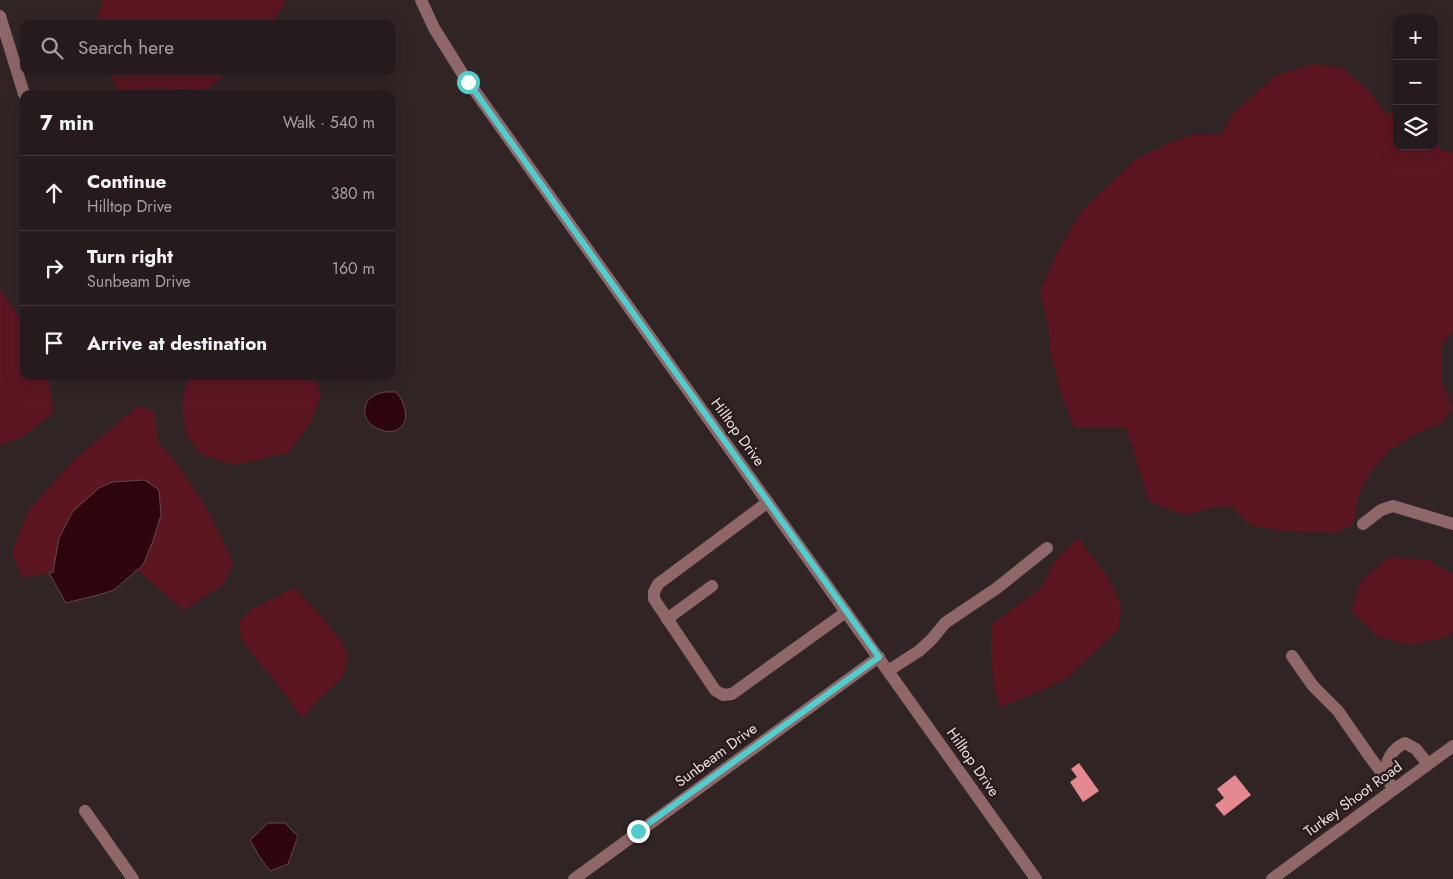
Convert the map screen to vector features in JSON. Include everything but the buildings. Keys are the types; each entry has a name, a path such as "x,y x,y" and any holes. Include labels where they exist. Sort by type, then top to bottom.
{"street":[{"name":"Hilltop Drive","path":"421,0 434,28 462,73 1036,879"},
{"path":"0,16 23,90"},
{"path":"768,502 658,584 654,592 654,599 715,690 723,695 732,694 846,612"},
{"path":"1363,524 1381,510 1393,506 1453,524"},
{"path":"888,671 919,651 945,623 998,588 1047,548"},
{"path":"667,619 712,586"},
{"path":"1292,656 1313,686 1338,711 1394,789"},
{"name":"Sunbeam Drive","path":"574,879 879,657"},
{"path":"1384,776 1386,764 1392,754 1397,747 1405,743 1416,749 1428,764"},
{"name":"Turkey Shoot Road","path":"1272,879 1453,746"},
{"path":"85,811 133,879"}],"shaded area":[{"path":"103,0 284,0 285,5 273,20 97,19"},
{"path":"1312,64 1342,68 1369,91 1386,114 1393,113 1393,150 1438,150 1438,145 1441,150 1453,153 1453,331 1442,344 1441,379 1452,407 1443,423 1419,432 1391,449 1374,468 1359,493 1354,523 1337,533 1282,531 1250,525 1231,506 1210,508 1184,515 1149,501 1126,428 1074,428 1063,399 1051,355 1047,319 1040,291 1058,251 1082,210 1136,159 1174,141 1196,134 1221,135 1232,114 1273,77"},
{"path":"110,75 224,75 206,90 118,90"},
{"path":"0,289 20,320 20,380 49,380 54,413 21,438 0,445"},
{"path":"187,380 315,380 321,396 311,423 288,453 236,465 201,455 187,436 182,406"},
{"path":"385,392 396,392 402,401 406,413 404,424 394,431 378,429 369,423 366,418 366,404 375,395"},
{"path":"138,406 154,411 158,442 175,461 206,507 234,563 223,585 184,610 137,570 149,552 161,515 145,480 112,482 99,488 59,538 53,572 23,578 12,553 28,511 73,461"},
{"path":"145,480 159,490 161,515 143,565 114,590 66,603 49,573 53,572 59,538 73,511 99,488 112,482"},
{"path":"1078,538 1111,582 1121,605 1119,629 1065,680 1000,708 993,680 992,624 1041,588 1055,561"},
{"path":"1389,557 1429,560 1453,575 1453,632 1444,638 1408,645 1377,636 1351,611 1360,582"},
{"path":"294,588 322,617 343,644 348,656 343,677 302,718 275,681 250,652 243,640 238,623 252,609"},
{"path":"268,823 285,823 298,836 288,864 270,871 250,840"}],"route":[{"path":"468,82 879,657 638,831"}]}
